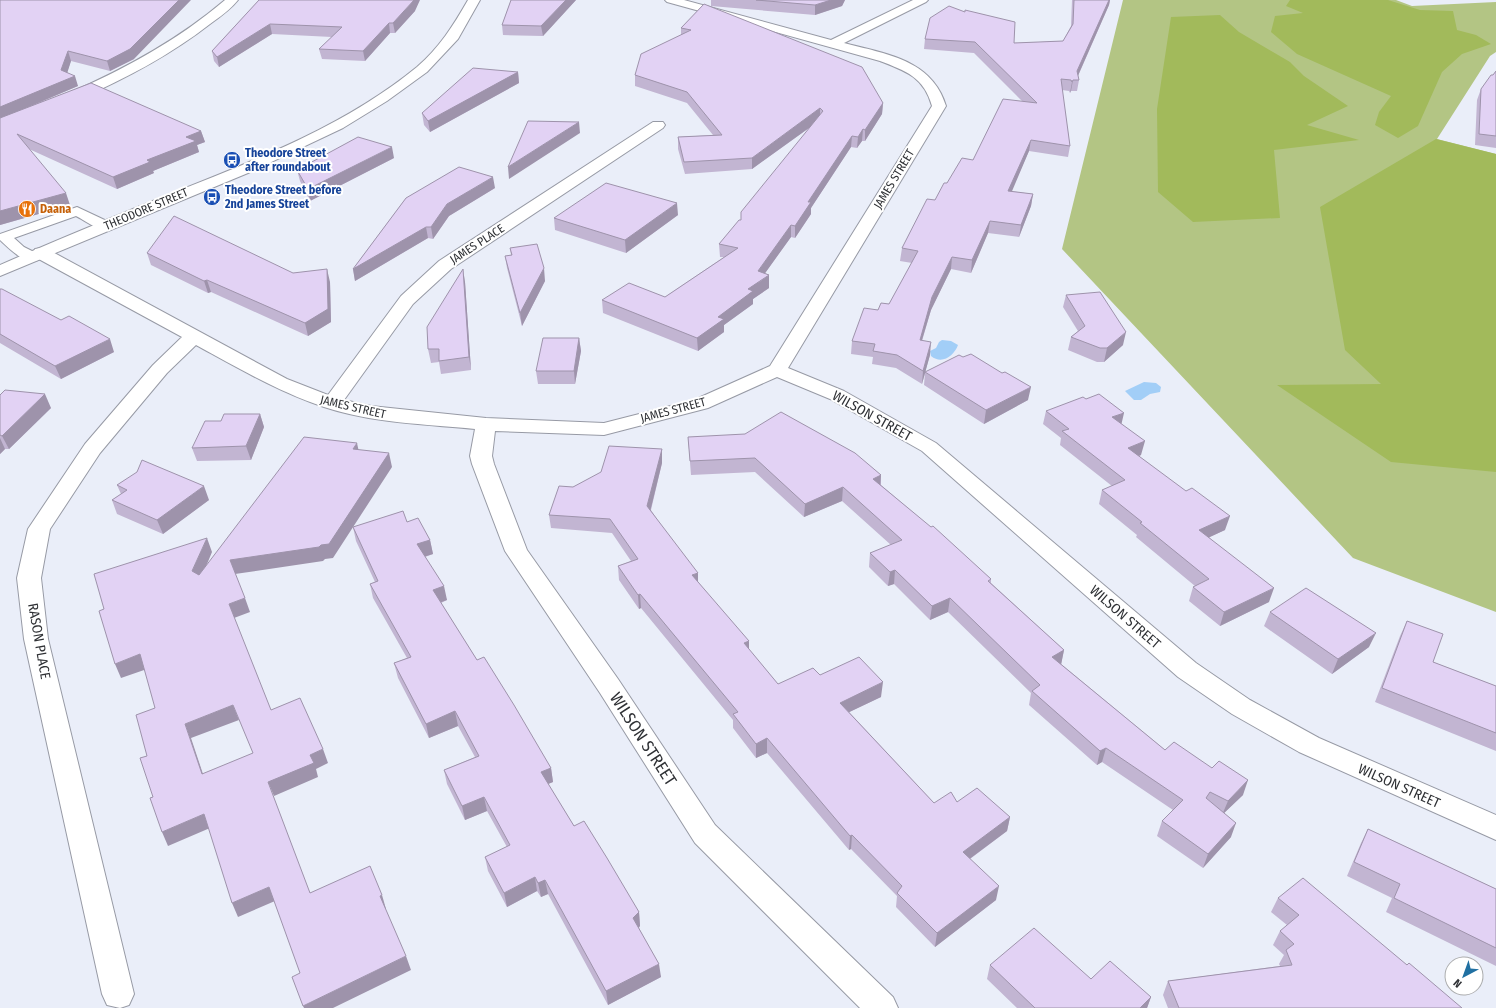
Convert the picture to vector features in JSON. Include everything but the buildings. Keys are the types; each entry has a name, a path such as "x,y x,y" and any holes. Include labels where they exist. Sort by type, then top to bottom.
{"street":[{"path":"57,103 137,67 186,37 217,14 232,0"},
{"name":"THEODORE STREET","path":"0,271 323,133 370,107 432,61 453,38 471,8 474,0"},
{"name":"JAMES STREET","path":"37,255 194,336 280,383 332,404 394,416 486,424 604,429 701,404 777,370 939,106 936,92 926,78 909,68 886,58 671,0"},
{"path":"832,44 922,0"},
{"name":"JAMES PLACE","path":"332,404 407,300 445,265 658,125"},
{"name":"RASON PLACE","path":"118,994 36,639 29,578 39,529 92,449 160,369 194,336"},
{"name":"WILSON STREET","path":"777,370 837,395 929,447 1187,670 1241,707 1309,745 1496,828"},
{"name":"WILSON STREET","path":"486,424 481,456 516,551 609,686 705,834 882,1008"}],"lane":[{"path":"37,255 19,250 5,237 77,212 106,226"}],"green space":[{"path":"1123,0 1396,0 1412,6 1496,2 1496,52 1490,56 1437,139 1496,154 1496,612 1353,558 1062,249"},
{"path":"1290,0 1388,0 1420,10 1453,11 1457,30 1476,35 1491,44 1462,54 1442,72 1418,126 1398,138 1375,125 1379,112 1391,96 1297,54 1271,32 1275,16 1303,13 1286,6"},
{"path":"1220,15 1239,32 1290,62 1304,76 1348,106 1307,125 1359,140 1274,150 1280,218 1193,222 1158,192 1157,109 1171,17"},
{"path":"1436,139 1496,154 1496,472 1391,462 1277,385 1381,384 1345,350 1320,207"}],"water":[{"path":"942,340 951,341 958,345 951,356 939,360 935,359 931,356 930,351 936,348"},
{"path":"1144,382 1156,383 1161,387 1160,392 1150,394 1141,400 1134,400 1125,391"}],"place":[{"name":"Theodore Street after roundabout","path":"232,160"},
{"name":"Theodore Street before 2nd James Street","path":"212,197"},
{"name":"Daana","path":"27,209"}]}
